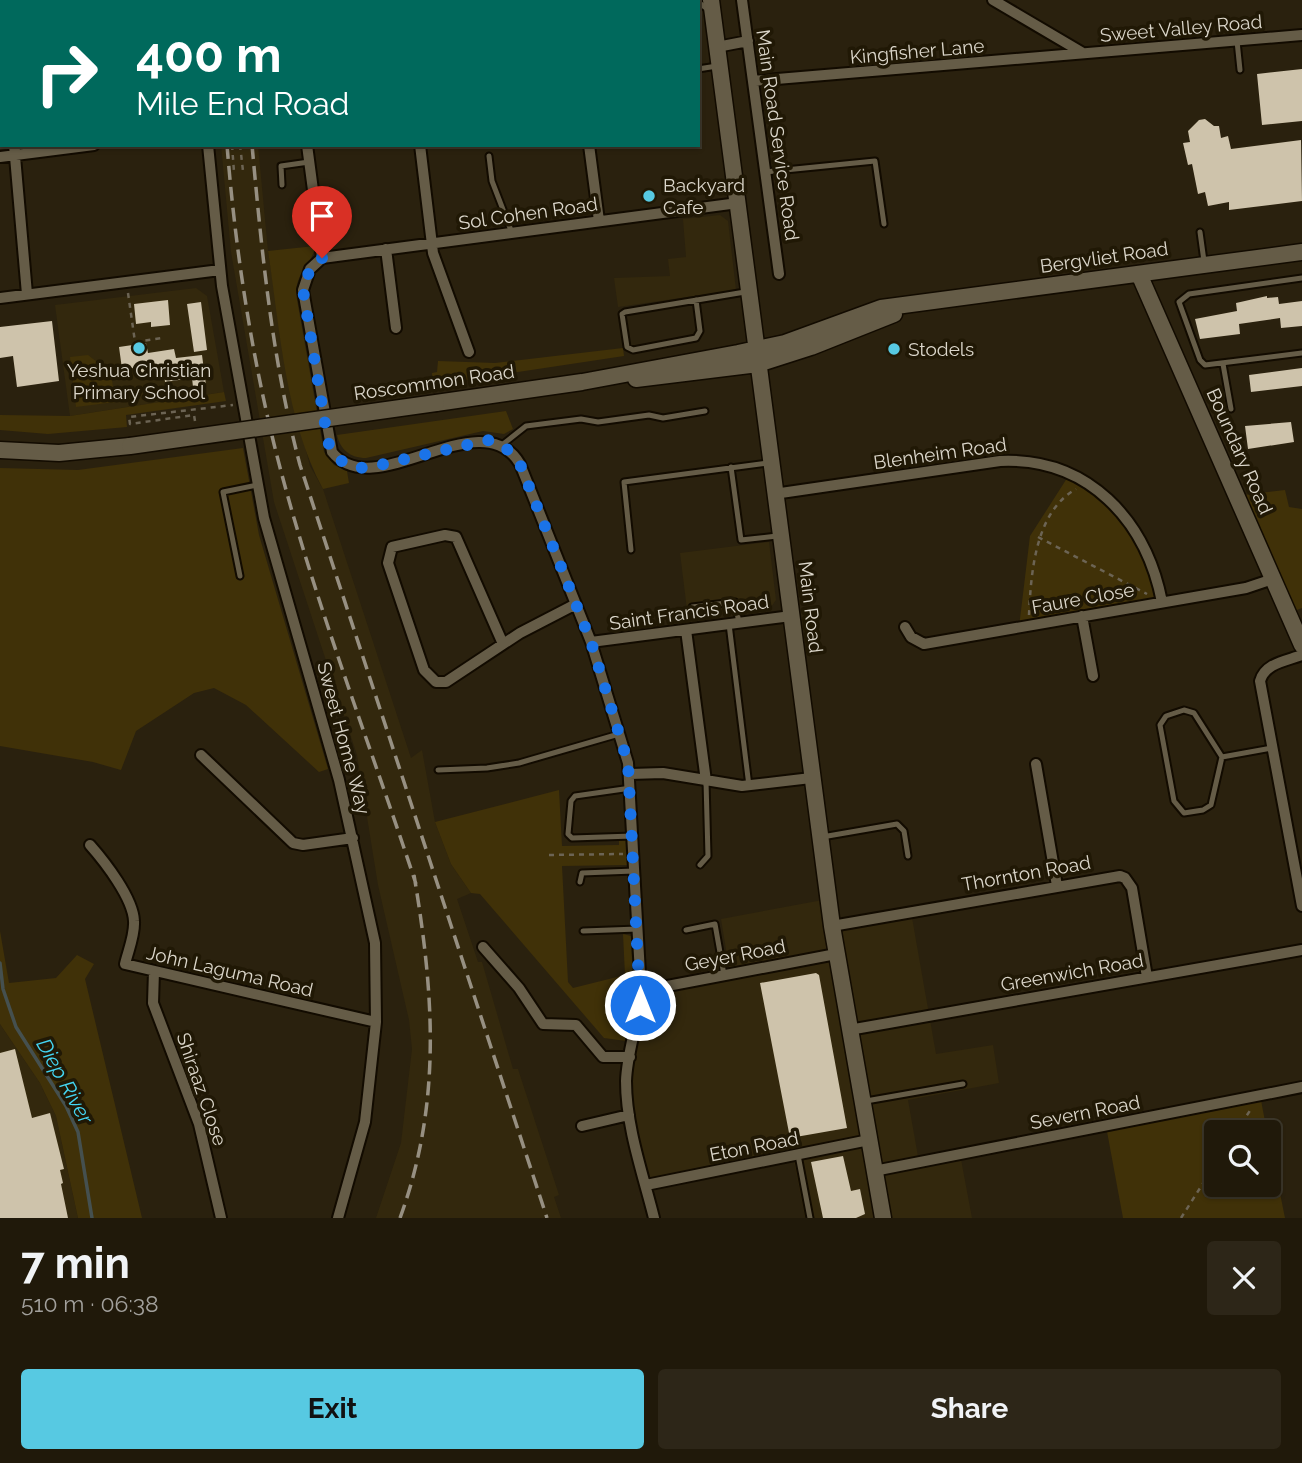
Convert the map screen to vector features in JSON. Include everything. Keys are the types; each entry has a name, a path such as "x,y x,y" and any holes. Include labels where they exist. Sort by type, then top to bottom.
{"street":[{"name":"Main Road Service Road","path":"742,0 779,274"},
{"name":"Sweet Valley Road","path":"993,0 1083,53 1302,35"},
{"name":"Main Road","path":"712,7 819,838 836,954 883,1218"},
{"path":"717,47 748,41"},
{"name":"Kingfisher Lane","path":"753,81 1083,53"},
{"path":"0,157 14,150 62,147"},
{"name":"Sweet Home Way","path":"208,147 220,270 257,485 276,567 339,780 375,943 376,1021 365,1122 338,1218"},
{"path":"307,147 322,258 310,269 303,290 328,442 338,459 346,465 366,468 481,441 502,445 520,464 591,642 630,774 641,991 639,1019 626,1078 629,1115 654,1218"},
{"path":"419,147 431,244 469,352"},
{"path":"589,147 599,221"},
{"path":"14,150 27,294"},
{"name":"Sol Cohen Road","path":"322,258 738,203"},
{"path":"386,249 396,328"},
{"name":"Bergvliet Road","path":"757,357 811,347 913,306 1302,252"},
{"path":"0,298 220,270"},
{"name":"Boundary Road","path":"1139,274 1302,645"},
{"name":"Roscommon Road","path":"0,450 58,453 130,446 582,382 659,378 757,357"},
{"name":"Blenheim Road","path":"774,494 1020,460 1053,466 1088,483 1115,506 1137,533 1152,559 1162,602"},
{"path":"503,644 456,537 445,535 392,547 388,563 424,670 436,682 446,682 503,644 576,604"},
{"name":"Faure Close","path":"905,627 911,638 924,644 1246,588 1273,579"},
{"name":"Saint Francis Road","path":"591,642 791,616"},
{"path":"1082,616 1093,676"},
{"path":"686,630 706,781"},
{"path":"1302,655 1271,666 1262,674 1260,688 1302,906"},
{"path":"201,755 293,843 303,845 353,838"},
{"path":"1036,764 1057,886"},
{"path":"630,774 663,773 749,786 811,778"},
{"name":"John Laguma Road","path":"90,845 108,865 133,914 134,923 125,964 376,1021"},
{"name":"Thornton Road","path":"832,926 1111,876 1125,878 1132,888 1147,976"},
{"path":"483,947 519,988 543,1024 576,1026 603,1056 630,1057"},
{"name":"Greenwich Road","path":"849,1030 1302,950"},
{"name":"Geyer Road","path":"641,991 836,954"},
{"name":"Shiraaz Close","path":"154,971 153,1003 199,1124 221,1218"},
{"name":"Severn Road","path":"874,1171 1302,1087"},
{"path":"582,1126 629,1115"},
{"name":"Eton Road","path":"646,1185 869,1140"}],"lane":[{"path":"1237,41 1240,70"},
{"path":"700,69 720,66"},
{"path":"489,156 492,181 512,233"},
{"path":"765,172 875,161 884,224"},
{"path":"282,185 281,166 309,162"},
{"path":"1199,232 1205,265"},
{"path":"1302,278 1194,293 1181,298 1180,306 1202,363 1209,366 1302,353"},
{"path":"696,300 700,331 696,338 633,350 627,347 623,313 696,300 749,291"},
{"path":"1223,364 1231,409"},
{"path":"502,445 526,426 581,419 598,422 649,415 663,418 705,411"},
{"path":"631,550 624,482 770,463"},
{"path":"731,467 741,540 780,536"},
{"path":"240,576 223,492 257,485"},
{"path":"692,607 735,602 734,624 749,786"},
{"path":"1192,711 1222,757 1211,804 1203,810 1181,811 1174,801 1161,722 1170,714 1192,711"},
{"path":"438,770 487,768 519,763 619,734"},
{"path":"1222,757 1272,748"},
{"path":"701,865 708,856 706,781"},
{"path":"631,788 575,796 571,801 568,834 572,838 633,836"},
{"path":"819,838 897,824 904,831 908,856"},
{"path":"580,882 582,873 635,871"},
{"path":"686,930 715,924 724,975"},
{"path":"583,931 638,929"},
{"path":"862,1102 963,1084"},
{"path":"798,1155 810,1218"}],"path":[{"path":"232,147 234,172"},
{"path":"240,147 243,171"},
{"path":"125,282 135,342 162,338"},
{"path":"195,421 194,415 130,424 129,417 233,405"},
{"path":"1031,625 1028,614 1038,537 1063,496 1088,483"},
{"path":"1038,537 1162,602"},
{"path":"549,855 634,853"},
{"path":"1244,1120 1260,1095"},
{"path":"1181,1218 1204,1182"}],"shaded area":[{"path":"221,147 258,147 268,251 290,389 310,466 323,489 411,758 422,750 435,822 451,864 471,893 457,899 478,962 482,962 513,1069 518,1069 559,1195 554,1197 561,1218 376,1218 401,1143 412,1049 409,1020 378,885 357,755 274,502 231,252"},
{"path":"720,215 728,221 736,290 618,307 614,278 670,276 668,259 686,257 683,219"},
{"path":"315,246 301,273 296,294 324,452 334,465 347,471 349,483 323,489 310,462 292,403 268,251"},
{"name":"Yeshua Christian Primary School","path":"196,288 207,296 224,392 70,416 55,305"},
{"path":"623,348 624,356 433,385 432,373 437,372 438,361 495,363"},
{"path":"88,355 111,373 115,402 76,407 70,357"},
{"path":"224,392 226,401 126,415 127,427 48,434 0,430 0,415 70,416"},
{"path":"506,411 513,429 504,434 483,431 366,458 347,452 337,435"},
{"path":"243,448 259,535 328,769 319,772 246,705 214,688 194,693 136,731 121,770 93,762 0,746 0,468 78,470"},
{"path":"1071,472 1126,519 1162,602 1019,627 1030,536"},
{"path":"1285,490 1289,507 1302,509 1302,608 1294,611 1244,495"},
{"path":"769,542 776,600 771,607 688,618 680,553"},
{"path":"559,790 562,846 619,845 619,838 627,840 627,865 562,866 568,982 573,988 625,975 623,934 631,936 634,1008 626,1041 604,1038 480,894 471,893 451,864 435,822"},
{"path":"828,899 832,925 911,912 936,1054 993,1045 999,1083 908,1100 919,1162 960,1154 972,1218 805,1218 793,1156 646,1185 628,1107 641,991 730,974 721,919"},
{"path":"0,931 9,983 56,978 77,955 94,964 85,979 142,1218 78,1218 56,1116 40,1083 0,1024"},
{"path":"0,1024 40,1083 56,1116 78,1218 0,1218"},
{"path":"1260,1095 1265,1120 1204,1120 1204,1197 1281,1197 1285,1218 1123,1218 1106,1126"}],"building":[{"path":"1302,69 1302,121 1262,125 1257,74"},
{"path":"1205,119 1214,126 1219,126 1221,138 1228,136 1231,149 1301,140 1302,201 1229,210 1229,202 1208,206 1205,192 1198,194 1192,164 1188,165 1183,143 1190,142 1188,131 1199,120"},
{"path":"1267,296 1278,297 1279,304 1302,301 1302,326 1281,328 1280,318 1239,324 1240,334 1200,339 1195,319 1237,311 1236,303"},
{"path":"168,300 170,325 151,327 151,322 136,324 134,304"},
{"path":"201,302 207,350 194,352 187,304"},
{"path":"52,321 59,381 17,387 13,356 0,358 0,327"},
{"path":"146,343 148,353 174,349 176,358 202,355 206,385 193,387 192,378 165,382 164,373 136,377 135,368 122,369 119,347"},
{"path":"1302,368 1302,386 1251,392 1249,375"},
{"path":"1291,422 1294,442 1248,449 1245,426"},
{"path":"816,973 819,975 847,1128 790,1138 760,983"},
{"path":"15,1049 32,1118 50,1113 64,1169 60,1170 61,1184 68,1218 0,1218 0,1053"},
{"path":"843,1156 851,1191 860,1189 865,1214 856,1218 823,1218 811,1162"}],"waterway":[{"name":"Diep River","path":"0,963 3,989 16,1027 66,1106 78,1132 92,1218"}],"railway":[{"path":"227,147 244,296 274,444 305,555 416,884"},
{"path":"252,147 275,346 300,465 547,1218"},
{"path":"400,1218 423,1133 430,1048 426,963 414,875"}],"place":[{"name":"Backyard Cafe","path":"649,196"},
{"name":"Yeshua Christian Primary School","path":"139,348"},
{"name":"Stodels","path":"894,349"}],"route":[{"path":"322,258 310,269 304,280 303,290 328,442 338,459 346,465 366,468 489,440 498,442 512,452 520,464 591,642 628,763 640,1005"}]}
